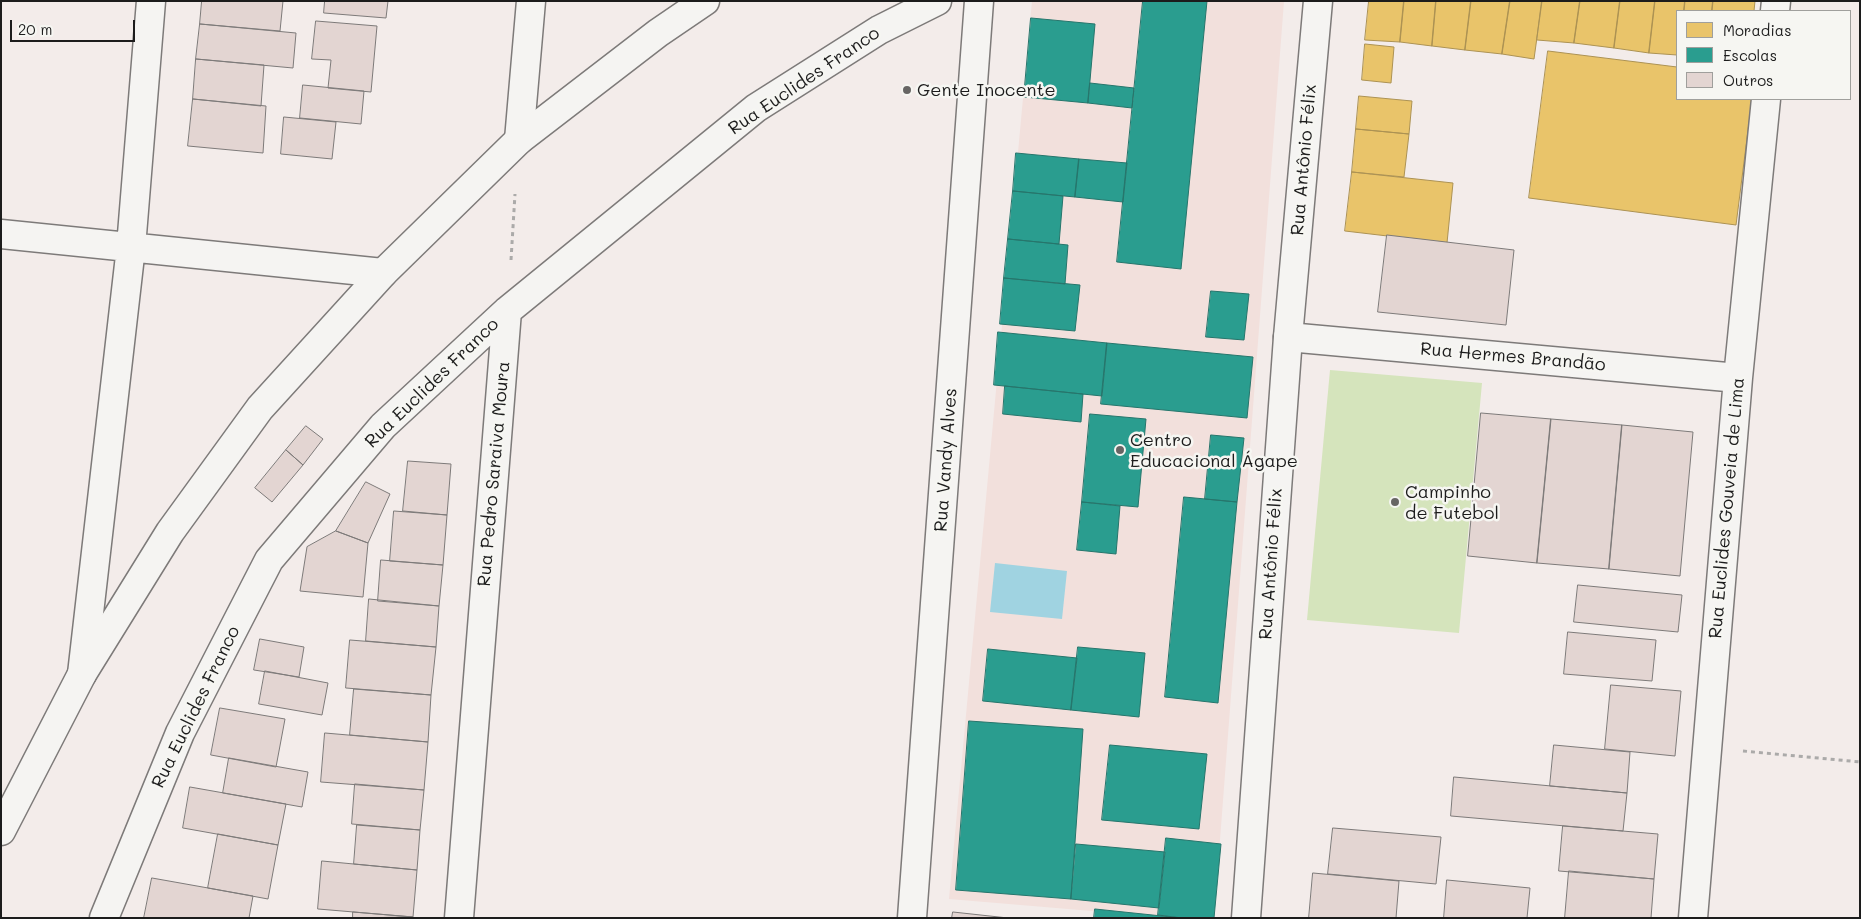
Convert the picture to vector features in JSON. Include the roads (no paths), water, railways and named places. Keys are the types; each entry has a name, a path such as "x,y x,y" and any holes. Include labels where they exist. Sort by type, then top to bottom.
{"main road":[{"path":"82,674 131,247 151,1"},
{"path":"519,140 531,1"},
{"path":"1,831 82,674 170,532 260,408 382,273 519,140 658,33 705,1"},
{"name":"Rua Euclides Franco","path":"104,918 180,733 269,560 383,426 507,310 756,108 880,30 937,1"},
{"name":"Rua Vandy Alves","path":"912,918 979,1"},
{"name":"Rua Antônio Félix","path":"1246,918 1288,337 1318,1"},
{"name":"Rua Euclides Gouveia de Lima","path":"1693,918 1738,378 1766,100"},
{"path":"1,234 382,273"},
{"name":"Rua Pedro Saraiva Moura","path":"459,918 507,310"},
{"name":"Rua Hermes Brandão","path":"1288,337 1738,378"}],"water":[{"path":"995,563 1067,571 1062,619 990,612"}],"place":[{"name":"Gente Inocente","path":"907,90"},
{"name":"Centro Educacional Ágape","path":"1120,450"},
{"name":"Campinho de Futebol","path":"1395,502"}]}
